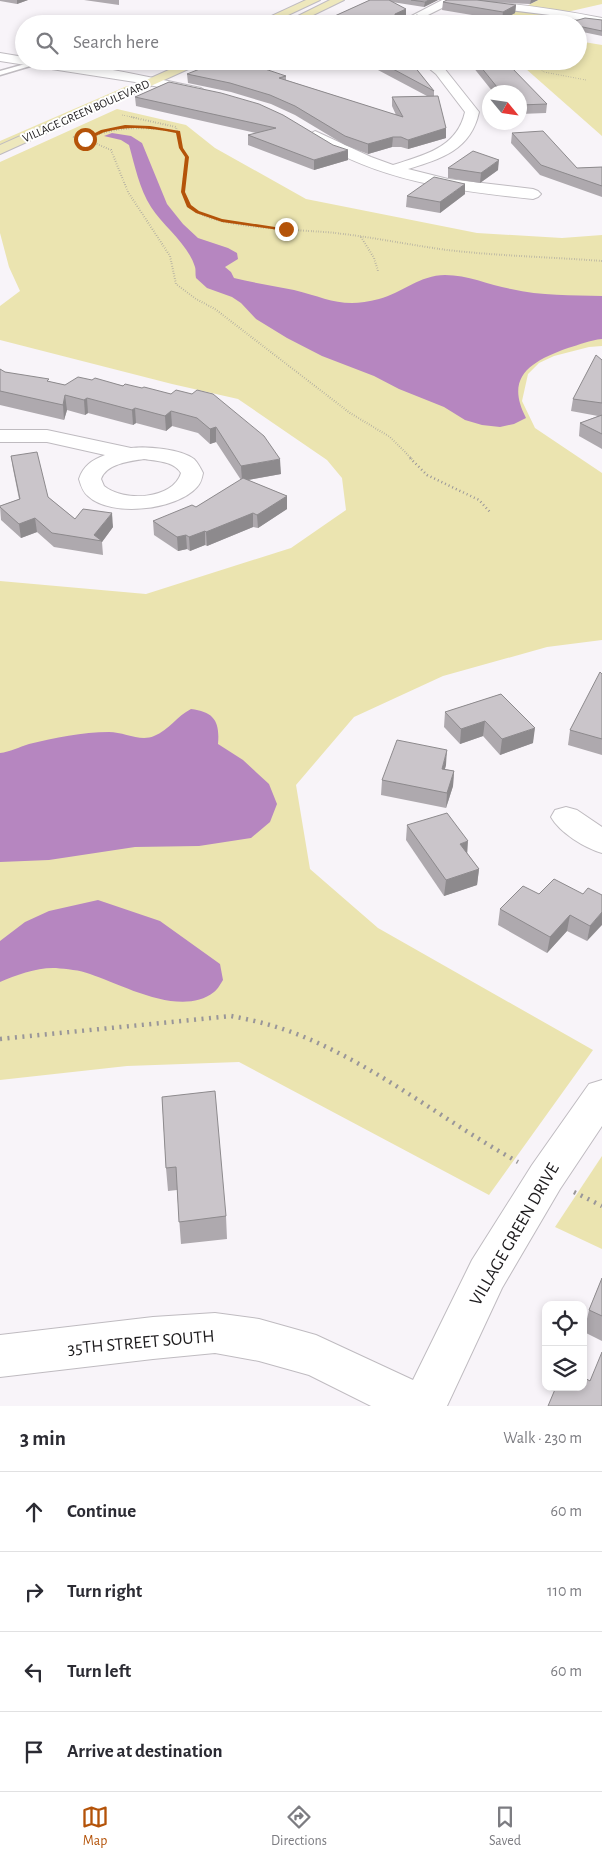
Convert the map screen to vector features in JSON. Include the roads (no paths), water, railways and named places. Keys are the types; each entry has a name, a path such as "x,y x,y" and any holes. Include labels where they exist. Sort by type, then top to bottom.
{"street":[{"path":"280,15 315,0"},
{"path":"306,15 339,0"},
{"path":"420,15 452,0 569,15"},
{"path":"587,18 602,21"},
{"path":"0,57 15,60"},
{"path":"82,70 135,78 217,96"},
{"name":"VILLAGE GREEN BOULEVARD","path":"9,132 153,70"},
{"name":"VILLAGE GREEN BOULEVARD","path":"0,150 180,70"},
{"path":"392,170 428,158 452,145 465,134 472,122 472,112 439,70"},
{"path":"306,130 339,150 420,179 472,189 533,194"},
{"path":"0,436 47,436 128,454"},
{"path":"566,818 602,842"},
{"name":"VILLAGE GREEN DRIVE","path":"424,1406 487,1274 546,1177 602,1095"},
{"name":"35TH STREET SOUTH","path":"0,1356 153,1338 215,1333 259,1340 316,1356 418,1406"}],"lane":[{"path":"0,73 15,67"}]}
